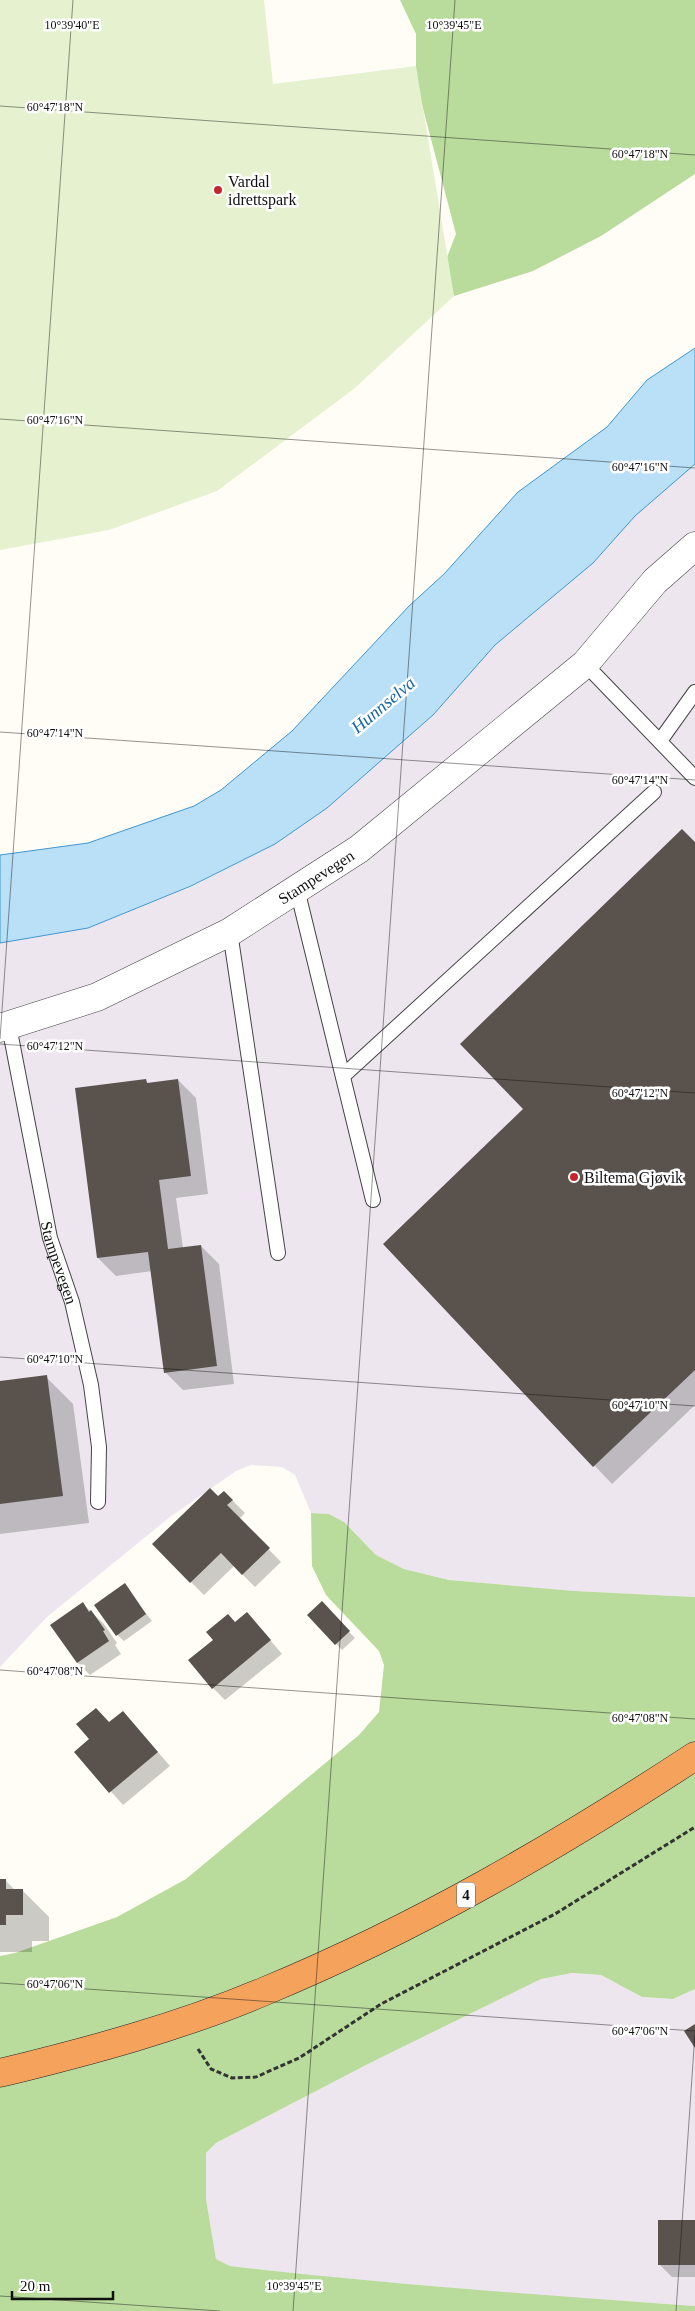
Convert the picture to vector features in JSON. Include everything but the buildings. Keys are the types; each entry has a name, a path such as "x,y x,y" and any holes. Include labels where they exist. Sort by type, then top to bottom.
{"highway":[{"name":"4","path":"0,2073 67,2057 153,2032 232,2004 309,1972 473,1892 603,1817 695,1756"}],"street":[{"name":"Stampevegen","path":"5,1027 97,996 230,932 359,849 585,664 655,581 695,546"}],"lane":[{"path":"585,664 695,778"},
{"path":"660,741 695,692"},
{"path":"343,1076 654,792"},
{"path":"297,889 374,1200"},
{"path":"230,932 278,1253"},
{"name":"Stampevegen","path":"5,1027 50,1238 72,1302 91,1384 99,1447 98,1502"}],"path":[{"path":"196,2047 211,2069 232,2078 256,2077 299,2058 381,2004 554,1914 695,1827"}],"shaded area":[{"path":"695,464 695,1597 575,1591 449,1580 404,1569 376,1555 344,1522 329,1514 311,1513 295,1475 282,1467 251,1465 236,1471 170,1517 47,1617 0,1667 0,943 88,928 191,887 275,844 327,808 433,715 495,645 593,563 635,516"},
{"path":"572,1973 601,1975 642,1997 673,1999 695,1989 695,2306 519,2294 325,2277 230,2266 216,2259 206,2199 206,2153 216,2143 370,2063 541,1979"}],"green space":[{"name":"Vardal idrettspark","path":"0,0 264,0 273,84 416,66 454,296 355,388 217,491 109,530 0,550"},
{"path":"400,0 695,0 695,174 601,236 533,271 429,304 456,234 416,82 416,34"},
{"path":"311,1513 329,1514 344,1522 376,1555 404,1569 449,1580 575,1591 695,1597 695,1989 673,1999 642,1997 601,1975 572,1973 541,1979 370,2063 216,2143 206,2153 206,2199 216,2259 230,2266 462,2289 695,2306 695,2311 0,2311 0,1956 15,1953 117,1917 186,1879 359,1735 379,1712 384,1665 379,1651 326,1595 312,1566"}],"water":[{"name":"Hunnselva","path":"695,348 695,464 635,516 593,563 495,645 433,715 327,808 275,844 191,886 88,928 0,943 0,855 88,843 194,806 221,790 292,731 409,606 444,574 518,492 607,427 647,380"}],"place":[{"name":"Vardal idrettspark","path":"218,190"},
{"name":"Biltema Gjøvik","path":"574,1177"}]}
